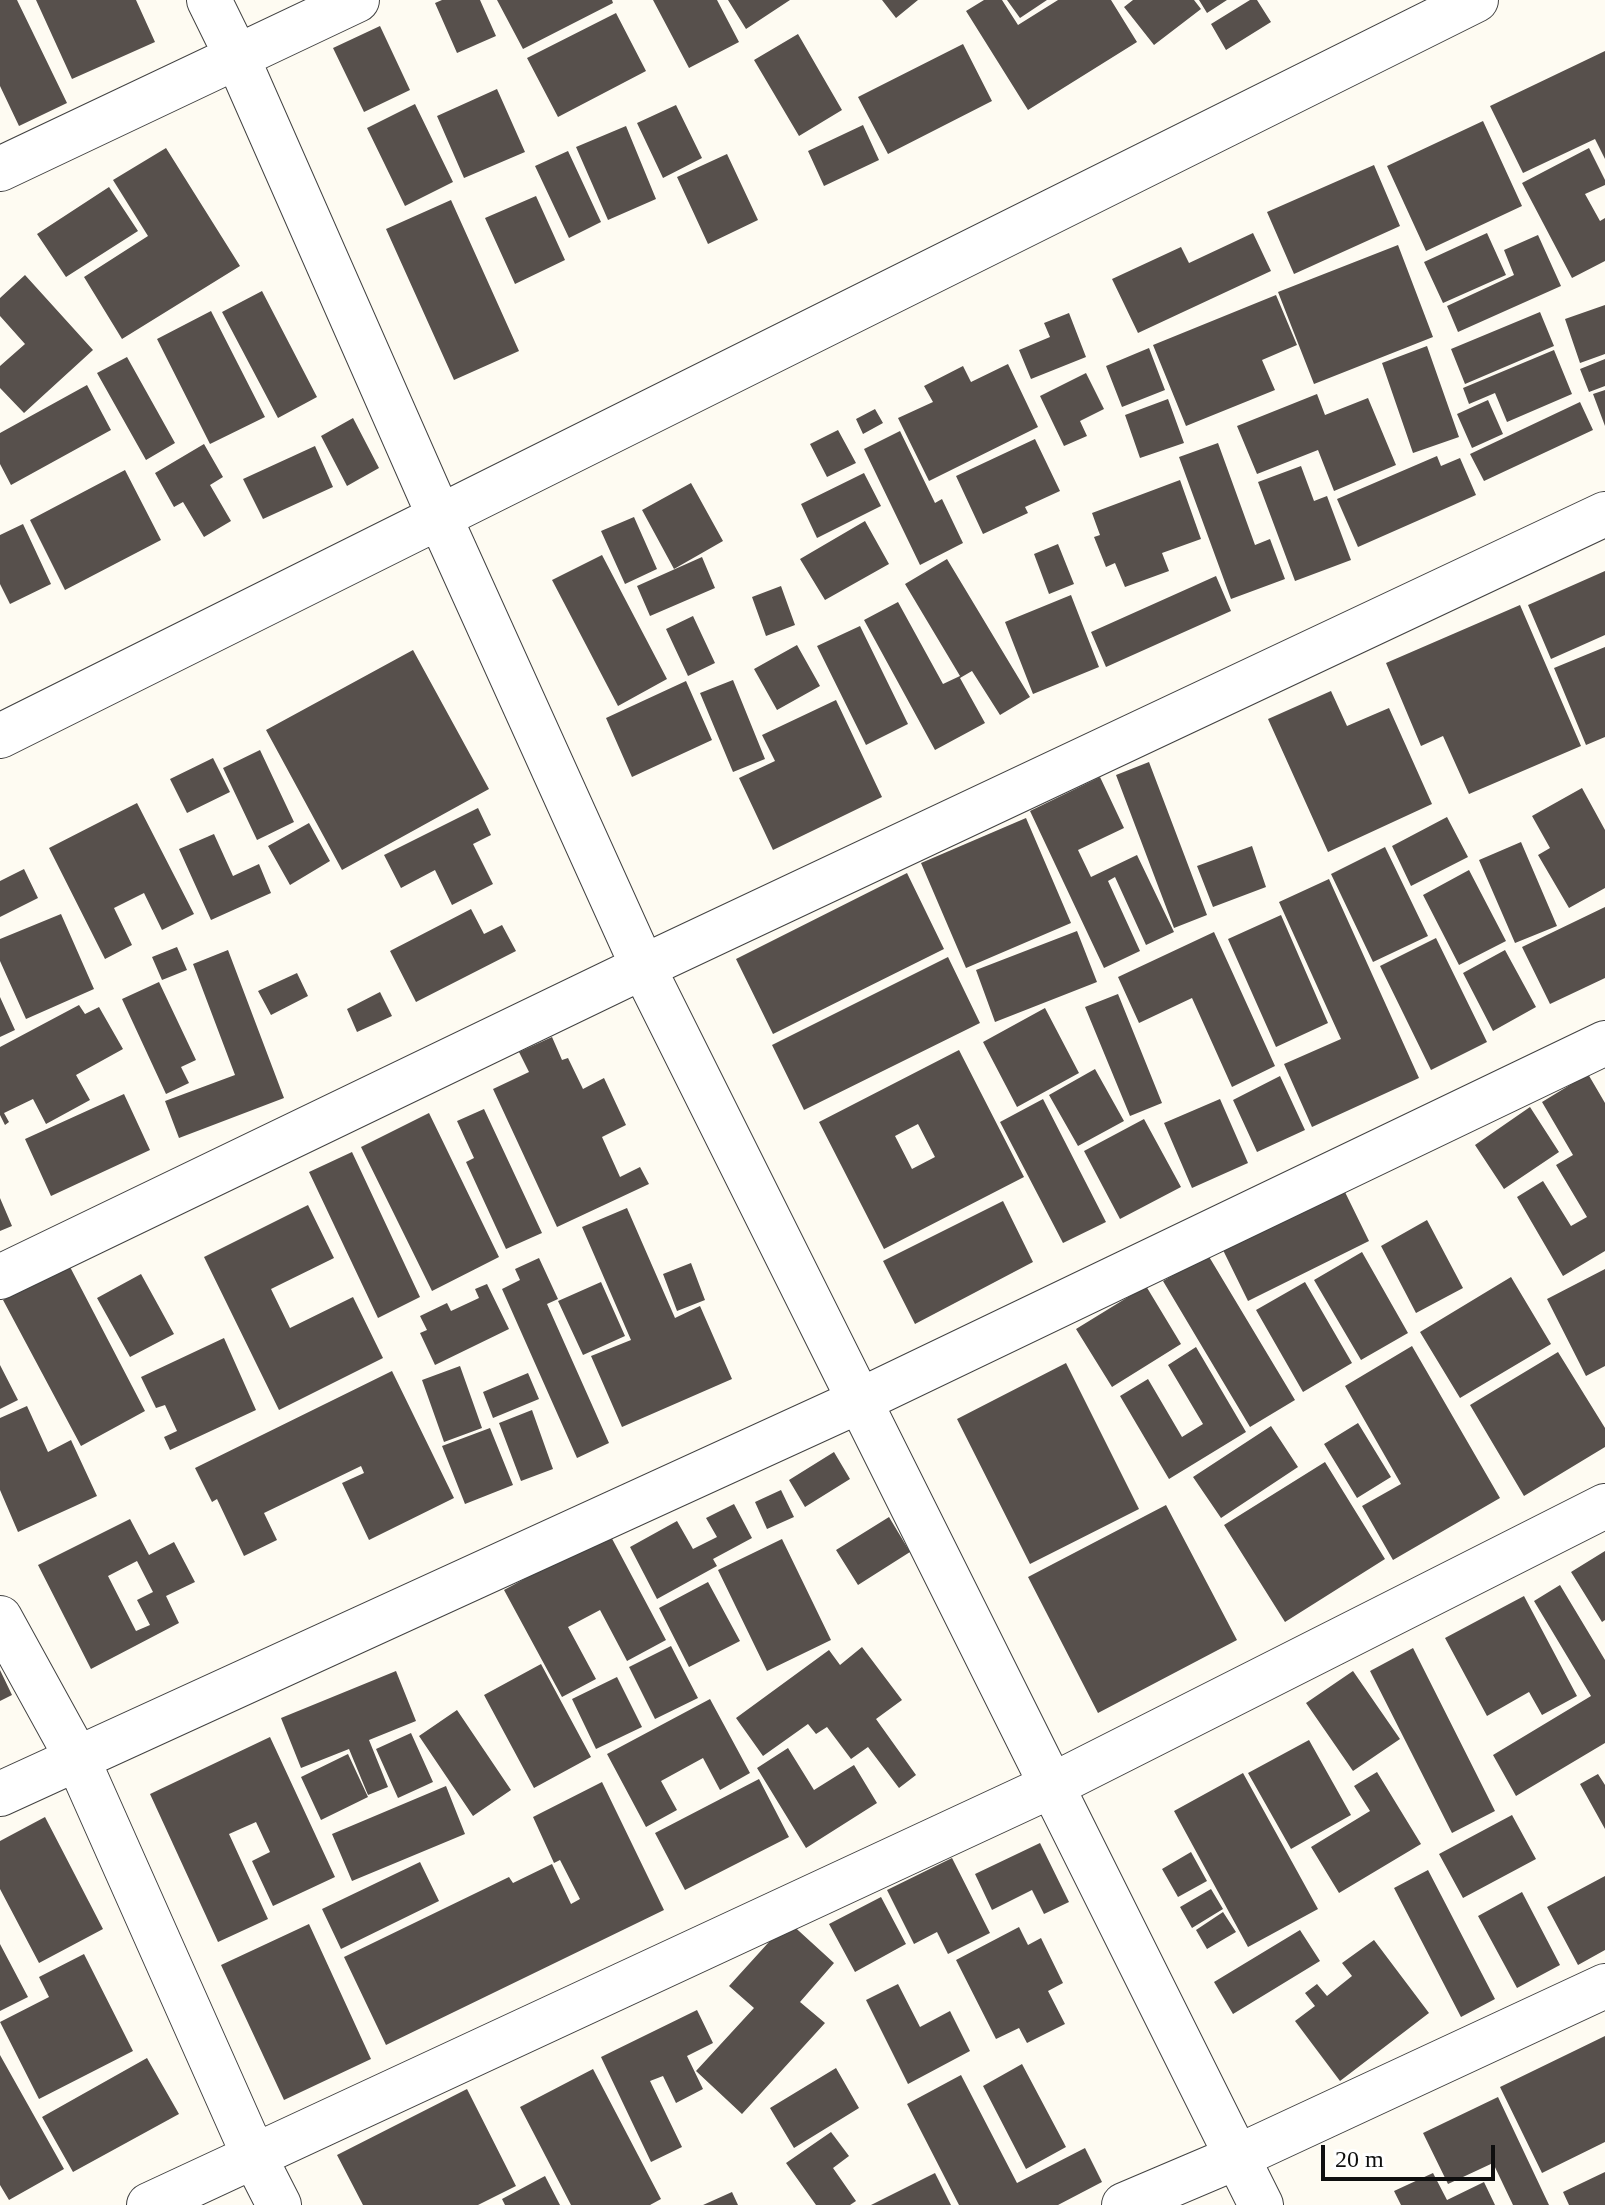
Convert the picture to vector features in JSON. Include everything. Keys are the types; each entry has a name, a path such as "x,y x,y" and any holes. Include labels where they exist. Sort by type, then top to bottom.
{"street":[{"path":"209,0 643,967 1261,2205"},
{"path":"0,169 357,0"},
{"path":"0,736 1476,0"},
{"path":"0,1277 643,967 1605,514"},
{"path":"0,1794 859,1401 1605,1043"},
{"path":"149,2205 1053,1785 1605,1506"},
{"path":"0,1618 77,1758 254,2156 279,2205"},
{"path":"1124,2205 1237,2157 1605,1986"}],"building":[{"path":"0,0 17,0 67,103 19,126 0,86"},
{"path":"36,0 136,0 155,42 72,79"},
{"path":"442,0 480,0 496,36 457,53 435,3"},
{"path":"497,0 612,0 613,3 523,49"},
{"path":"653,0 717,0 739,42 689,68"},
{"path":"728,0 790,0 746,29"},
{"path":"882,0 918,0 896,18"},
{"path":"984,0 1002,0 1018,25 1058,0 1111,0 1137,42 1028,110 966,11"},
{"path":"1007,0 1047,0 1020,18"},
{"path":"1133,0 1194,0 1201,9 1154,45 1124,7"},
{"path":"1199,0 1227,0 1207,13"},
{"path":"1250,0 1257,0 1271,22 1226,50 1211,24"},
{"path":"616,13 646,71 558,117 527,58"},
{"path":"380,26 410,90 364,112 333,48"},
{"path":"798,34 842,110 799,136 754,60"},
{"path":"963,44 992,101 888,154 858,97"},
{"path":"1605,51 1605,159 1595,139 1523,173 1490,106"},
{"path":"497,89 525,152 464,178 437,116"},
{"path":"415,104 453,182 405,206 367,128"},
{"path":"676,105 702,158 663,178 637,123"},
{"path":"1483,121 1522,206 1426,251 1387,166"},
{"path":"863,125 879,160 824,186 808,151"},
{"path":"626,126 656,199 608,220 576,147"},
{"path":"166,148 240,266 122,339 84,277 148,236 113,180"},
{"path":"1589,148 1605,180 1605,185 1585,194 1600,221 1605,218 1605,261 1572,278 1522,183"},
{"path":"568,151 601,222 569,238 535,166"},
{"path":"727,154 758,220 708,244 677,177"},
{"path":"1374,165 1400,226 1294,274 1267,212"},
{"path":"109,187 138,231 66,277 37,234"},
{"path":"536,196 565,260 515,284 485,218"},
{"path":"451,200 519,351 454,380 386,229"},
{"path":"1253,233 1271,271 1138,333 1112,279 1181,247 1189,263"},
{"path":"1487,233 1506,275 1443,303 1424,262"},
{"path":"1538,235 1561,286 1458,332 1447,306 1514,275 1504,250"},
{"path":"1398,245 1433,337 1314,384 1278,292"},
{"path":"25,275 93,350 24,413 0,388 0,366 25,344 0,316 0,298"},
{"path":"262,291 317,397 278,418 222,312"},
{"path":"1276,295 1297,345 1262,360 1275,390 1186,426 1153,345"},
{"path":"1605,305 1605,354 1580,363 1565,319"},
{"path":"211,311 265,417 210,444 157,339"},
{"path":"1540,312 1554,346 1465,384 1451,349"},
{"path":"1069,313 1086,357 1031,379 1019,350 1050,337 1044,323"},
{"path":"1427,346 1459,437 1413,453 1382,363"},
{"path":"1149,348 1165,390 1122,407 1106,366"},
{"path":"1554,350 1572,394 1507,422 1495,393 1469,404 1463,388"},
{"path":"127,357 175,443 146,460 97,373"},
{"path":"1605,359 1605,386 1589,392 1580,369"},
{"path":"1008,364 1038,427 929,481 898,418 933,402 924,386 963,366 971,382"},
{"path":"1086,373 1104,409 1080,421 1087,436 1064,446 1040,396"},
{"path":"87,385 111,430 11,485 0,464 0,433"},
{"path":"1605,390 1605,426 1593,394"},
{"path":"1317,394 1325,415 1368,398 1396,465 1334,491 1318,450 1257,474 1237,426"},
{"path":"1168,399 1184,443 1140,458 1125,415"},
{"path":"1488,400 1503,434 1472,448 1457,414"},
{"path":"1580,402 1593,430 1484,481 1470,454"},
{"path":"875,409 883,423 863,434 856,419"},
{"path":"353,418 379,468 347,486 321,436"},
{"path":"838,430 856,463 827,477 810,444"},
{"path":"900,431 935,503 942,499 963,543 920,565 864,449"},
{"path":"1035,439 1060,491 1025,507 1028,513 983,534 956,476"},
{"path":"1218,443 1255,545 1270,539 1285,579 1231,599 1179,457"},
{"path":"204,444 223,477 210,485 231,521 204,537 183,502 174,507 155,473"},
{"path":"315,446 333,487 263,519 243,479"},
{"path":"1437,456 1441,466 1460,458 1476,495 1358,547 1337,499"},
{"path":"1301,466 1314,501 1327,496 1351,560 1295,581 1258,482"},
{"path":"125,470 161,540 65,590 30,520"},
{"path":"864,473 881,506 817,538 801,504"},
{"path":"1180,480 1201,539 1162,553 1169,571 1125,587 1115,563 1106,567 1094,537 1100,535 1092,513"},
{"path":"691,483 723,541 674,569 642,510"},
{"path":"634,517 657,569 625,584 601,531"},
{"path":"865,521 889,564 825,600 800,559"},
{"path":"23,524 51,584 10,604 0,584 0,535"},
{"path":"1058,544 1074,584 1049,594 1034,554"},
{"path":"602,555 667,679 618,706 552,580"},
{"path":"702,557 715,588 650,616 637,586"},
{"path":"947,559 1030,697 1000,715 972,671 960,678 985,723 935,750 864,620 898,602 943,684 960,676 905,584"},
{"path":"1605,571 1605,635 1551,659 1528,605"},
{"path":"1216,576 1231,611 1106,667 1091,632"},
{"path":"781,586 795,625 766,636 752,597"},
{"path":"1071,595 1099,667 1033,694 1005,622"},
{"path":"1520,605 1581,746 1469,794 1443,736 1421,746 1386,663"},
{"path":"693,616 715,663 688,676 666,629"},
{"path":"860,626 908,724 866,745 817,646"},
{"path":"797,645 820,686 777,710 754,669"},
{"path":"1605,647 1605,737 1586,745 1554,668"},
{"path":"413,650 489,789 342,870 266,730"},
{"path":"733,680 765,759 733,772 700,693"},
{"path":"686,681 712,740 632,777 606,718"},
{"path":"1331,691 1347,726 1389,708 1432,804 1328,852 1268,719"},
{"path":"836,700 882,797 773,850 739,778 775,761 762,735"},
{"path":"260,750 294,822 257,840 223,768"},
{"path":"213,758 230,792 187,813 170,779"},
{"path":"1149,762 1207,915 1174,928 1116,775"},
{"path":"1100,777 1124,828 1078,850 1091,877 1137,855 1174,932 1146,945 1115,877 1108,881 1140,951 1104,968 1030,811"},
{"path":"1582,788 1605,830 1605,888 1569,908 1538,855 1550,848 1532,816"},
{"path":"137,803 194,914 162,930 144,893 114,908 132,945 105,959 49,848"},
{"path":"478,808 491,835 473,844 493,884 452,905 435,870 401,888 384,855"},
{"path":"1447,817 1468,857 1411,886 1392,846"},
{"path":"1026,818 1071,923 966,968 921,863"},
{"path":"309,823 330,861 290,885 268,846"},
{"path":"214,834 233,876 259,864 271,893 211,920 179,849"},
{"path":"1521,842 1557,926 1515,943 1479,860"},
{"path":"1252,846 1266,887 1213,907 1197,866"},
{"path":"1385,847 1428,936 1373,962 1331,874"},
{"path":"24,869 38,898 0,917 0,881"},
{"path":"1469,870 1506,941 1459,965 1423,895"},
{"path":"907,873 944,949 773,1034 736,959"},
{"path":"1329,879 1419,1078 1312,1127 1284,1064 1341,1039 1279,902"},
{"path":"1605,907 1605,978 1550,1004 1522,947"},
{"path":"471,909 484,934 502,925 516,951 416,1002 390,951"},
{"path":"61,914 94,989 26,1019 0,961 0,939"},
{"path":"1281,915 1328,1023 1276,1047 1228,939"},
{"path":"1077,931 1097,982 995,1022 976,970"},
{"path":"1214,932 1275,1066 1232,1087 1192,998 1139,1023 1118,977"},
{"path":"1436,938 1487,1042 1431,1070 1380,966"},
{"path":"177,947 187,970 162,980 152,957"},
{"path":"228,950 284,1098 179,1138 165,1101 235,1075 193,964"},
{"path":"1505,950 1536,1007 1493,1031 1463,973"},
{"path":"948,957 980,1023 804,1110 772,1045"},
{"path":"297,973 308,996 271,1015 258,991"},
{"path":"159,982 196,1060 181,1067 189,1083 166,1094 122,999"},
{"path":"380,992 392,1016 357,1032 347,1009"},
{"path":"1118,994 1162,1103 1130,1116 1085,1007"},
{"path":"0,997 15,1030 0,1037"},
{"path":"79,1005 85,1014 99,1007 123,1049 76,1075 90,1100 46,1124 33,1099 4,1113 9,1122 5,1125 0,1115 0,1047"},
{"path":"1045,1008 1079,1073 1017,1107 983,1042"},
{"path":"552,1037 562,1060 568,1058 583,1089 604,1078 626,1125 602,1137 620,1177 640,1167 649,1184 557,1227 493,1089 529,1072 519,1052"},
{"path":"959,1050 1024,1177 884,1249 819,1122","holes":["918,1124 935,1157 912,1169 895,1136"]},
{"path":"1095,1069 1124,1121 1078,1146 1049,1095"},
{"path":"1588,1074 1605,1103 1605,1251 1563,1276 1517,1197 1543,1181 1571,1226 1587,1217 1556,1165 1573,1155 1542,1102"},
{"path":"1280,1076 1305,1130 1257,1152 1233,1100"},
{"path":"124,1094 150,1150 51,1196 25,1139"},
{"path":"1043,1099 1106,1222 1063,1243 1000,1122"},
{"path":"1220,1099 1248,1163 1192,1188 1164,1123"},
{"path":"1530,1107 1559,1152 1504,1189 1475,1145"},
{"path":"484,1109 542,1233 506,1249 466,1162 474,1158 457,1121"},
{"path":"429,1113 499,1257 432,1291 361,1147"},
{"path":"1144,1119 1181,1187 1120,1219 1084,1151"},
{"path":"352,1152 420,1297 378,1318 309,1172"},
{"path":"1343,1188 1369,1241 1248,1301 1222,1248"},
{"path":"0,1198 12,1226 0,1231"},
{"path":"1003,1201 1033,1262 915,1324 883,1261"},
{"path":"308,1205 334,1258 271,1289 290,1328 353,1297 383,1358 279,1410 204,1257"},
{"path":"627,1208 675,1318 700,1306 732,1379 622,1427 591,1356 631,1340 582,1227"},
{"path":"1427,1220 1463,1288 1416,1313 1381,1246"},
{"path":"1362,1252 1408,1333 1361,1360 1314,1280"},
{"path":"1208,1255 1295,1400 1250,1427 1163,1281"},
{"path":"539,1258 558,1299 547,1304 609,1443 577,1458 502,1289 520,1280 515,1269"},
{"path":"691,1263 705,1300 677,1311 663,1274"},
{"path":"69,1265 145,1411 81,1446 3,1300"},
{"path":"1605,1269 1605,1366 1586,1376 1547,1299"},
{"path":"141,1274 174,1334 130,1357 97,1298"},
{"path":"1511,1277 1551,1344 1460,1398 1420,1332"},
{"path":"601,1282 625,1336 583,1355 558,1301"},
{"path":"1305,1282 1352,1363 1303,1392 1256,1310"},
{"path":"487,1284 509,1329 435,1365 420,1333 427,1330 420,1316 447,1303 451,1311 479,1298 475,1289"},
{"path":"1146,1286 1181,1344 1112,1387 1076,1329"},
{"path":"224,1338 256,1410 170,1450 164,1437 177,1431 165,1405 156,1408 141,1377"},
{"path":"1412,1346 1500,1498 1393,1560 1362,1506 1401,1484 1345,1386"},
{"path":"1196,1347 1246,1432 1169,1479 1120,1396 1148,1379 1182,1437 1203,1424 1168,1365"},
{"path":"1558,1352 1605,1428 1605,1447 1524,1496 1470,1405"},
{"path":"1066,1363 1139,1509 1030,1564 957,1419"},
{"path":"0,1365 18,1400 0,1409"},
{"path":"460,1366 482,1428 444,1442 422,1380"},
{"path":"392,1371 454,1498 369,1540 342,1483 364,1473 361,1466 264,1513 277,1540 244,1556 217,1499 212,1502 195,1468"},
{"path":"528,1373 539,1399 493,1418 483,1392"},
{"path":"27,1406 48,1452 71,1440 97,1496 18,1532 0,1490 0,1418"},
{"path":"532,1410 553,1469 521,1481 499,1423"},
{"path":"1358,1423 1391,1477 1357,1498 1324,1444"},
{"path":"1271,1426 1298,1467 1221,1518 1193,1477"},
{"path":"490,1428 513,1485 465,1504 442,1446"},
{"path":"834,1452 850,1479 805,1507 789,1480"},
{"path":"1325,1462 1385,1559 1285,1622 1224,1525"},
{"path":"781,1490 794,1517 767,1529 755,1502"},
{"path":"734,1504 752,1538 713,1559 717,1566 657,1599 630,1547 677,1521 693,1549 717,1537 706,1518"},
{"path":"1166,1505 1237,1640 1098,1713 1028,1577"},
{"path":"889,1517 910,1552 858,1585 836,1550"},
{"path":"130,1519 149,1555 174,1542 195,1582 166,1596 179,1623 91,1669 38,1565","holes":["137,1561 153,1592 137,1600 150,1625 136,1631 108,1576"]},
{"path":"609,1533 666,1640 627,1661 600,1610 568,1627 596,1679 562,1697 504,1590"},
{"path":"782,1539 831,1640 767,1671 718,1570"},
{"path":"1605,1551 1605,1620 1602,1622 1571,1572"},
{"path":"708,1582 740,1641 689,1667 659,1608"},
{"path":"1560,1585 1605,1660 1605,1743 1516,1796 1493,1755 1591,1696 1534,1601"},
{"path":"1524,1596 1577,1696 1542,1715 1529,1692 1487,1716 1445,1638"},
{"path":"671,1646 698,1698 655,1719 629,1667"},
{"path":"862,1647 902,1700 876,1719 916,1775 899,1788 868,1747 851,1759 827,1727 816,1734 808,1724 763,1756 736,1718 829,1650 840,1665"},
{"path":"1413,1648 1495,1811 1452,1833 1370,1671"},
{"path":"541,1664 591,1757 534,1788 484,1695"},
{"path":"0,1670 12,1695 0,1701"},
{"path":"396,1671 416,1721 369,1740 388,1787 368,1795 349,1749 301,1768 281,1718"},
{"path":"1353,1671 1400,1739 1353,1771 1306,1703"},
{"path":"617,1677 642,1727 596,1749 572,1699"},
{"path":"710,1699 750,1773 720,1790 703,1758 661,1781 677,1810 646,1827 607,1754"},
{"path":"457,1710 511,1790 473,1816 419,1736"},
{"path":"411,1733 433,1782 398,1798 376,1749"},
{"path":"270,1737 335,1877 273,1906 252,1861 270,1852 256,1822 229,1834 268,1919 218,1942 150,1794"},
{"path":"1309,1740 1351,1815 1291,1849 1248,1773"},
{"path":"788,1748 814,1790 854,1765 877,1803 806,1848 757,1768"},
{"path":"348,1754 368,1797 321,1820 301,1777"},
{"path":"1377,1772 1421,1844 1339,1893 1311,1847 1370,1811 1354,1786"},
{"path":"1243,1773 1318,1909 1248,1947 1174,1811"},
{"path":"1598,1774 1605,1785 1605,1829 1580,1784"},
{"path":"759,1779 789,1837 685,1890 655,1833"},
{"path":"602,1782 664,1910 386,2045 344,1957 509,1877 513,1883 552,1864 571,1904 580,1899 560,1860 554,1863 533,1817"},
{"path":"446,1786 465,1834 352,1881 332,1834"},
{"path":"1512,1815 1536,1859 1463,1898 1439,1854"},
{"path":"45,1817 103,1929 39,1963 0,1889 0,1841"},
{"path":"1040,1843 1069,1902 1044,1914 1032,1890 992,1910 975,1874"},
{"path":"1191,1852 1207,1881 1178,1897 1162,1869"},
{"path":"952,1858 990,1933 948,1954 937,1932 914,1944 887,1890"},
{"path":"420,1862 439,1901 341,1949 322,1909"},
{"path":"1428,1870 1495,1999 1461,2017 1394,1888"},
{"path":"1605,1876 1605,1950 1578,1965 1547,1907"},
{"path":"1211,1889 1223,1909 1192,1928 1180,1907"},
{"path":"1522,1892 1560,1965 1517,1988 1478,1916"},
{"path":"881,1897 906,1944 855,1972 829,1924"},
{"path":"1223,1912 1236,1932 1207,1949 1196,1930"},
{"path":"788,1921 834,1963 800,2002 825,2023 742,2114 696,2071 754,2008 729,1986"},
{"path":"309,1924 371,2059 284,2100 221,1965"},
{"path":"1019,1927 1028,1945 1041,1938 1063,1983 1048,1991 1065,2024 1027,2043 1019,2028 996,2039 956,1960"},
{"path":"1300,1930 1320,1961 1233,2014 1214,1982"},
{"path":"1374,1940 1429,2013 1340,2081 1295,2021 1315,2006 1305,1993 1317,1984 1327,1996 1352,1976 1342,1963"},
{"path":"0,1944 28,1997 0,2011"},
{"path":"84,1954 133,2051 39,2099 0,2022 49,1997 39,1977"},
{"path":"898,1984 920,2027 950,2011 970,2051 908,2084 866,2000"},
{"path":"697,2010 713,2043 687,2056 703,2089 676,2103 663,2076 650,2081 682,2147 651,2162 601,2057"},
{"path":"1605,2036 1605,2142 1542,2173 1500,2087"},
{"path":"0,2055 64,2169 9,2200 0,2185"},
{"path":"147,2058 179,2114 73,2172 42,2117"},
{"path":"1022,2064 1066,2147 1026,2169 983,2086"},
{"path":"836,2068 859,2108 794,2148 770,2108"},
{"path":"593,2069 661,2199 650,2205 571,2205 520,2107"},
{"path":"961,2075 1017,2183 1085,2148 1102,2182 1058,2205 959,2205 907,2104"},
{"path":"467,2089 516,2186 478,2205 363,2205 337,2155"},
{"path":"1498,2097 1549,2205 1513,2205 1493,2163 1448,2184 1423,2133"},
{"path":"831,2132 849,2156 833,2168 856,2201 850,2205 816,2205 786,2163"},
{"path":"1605,2172 1605,2205 1569,2205 1563,2192"},
{"path":"935,2173 951,2205 871,2205"},
{"path":"1433,2173 1447,2200 1484,2182 1495,2205 1401,2205 1394,2191"},
{"path":"545,2176 560,2205 505,2205 502,2199"},
{"path":"732,2192 738,2205 703,2205"}]}
